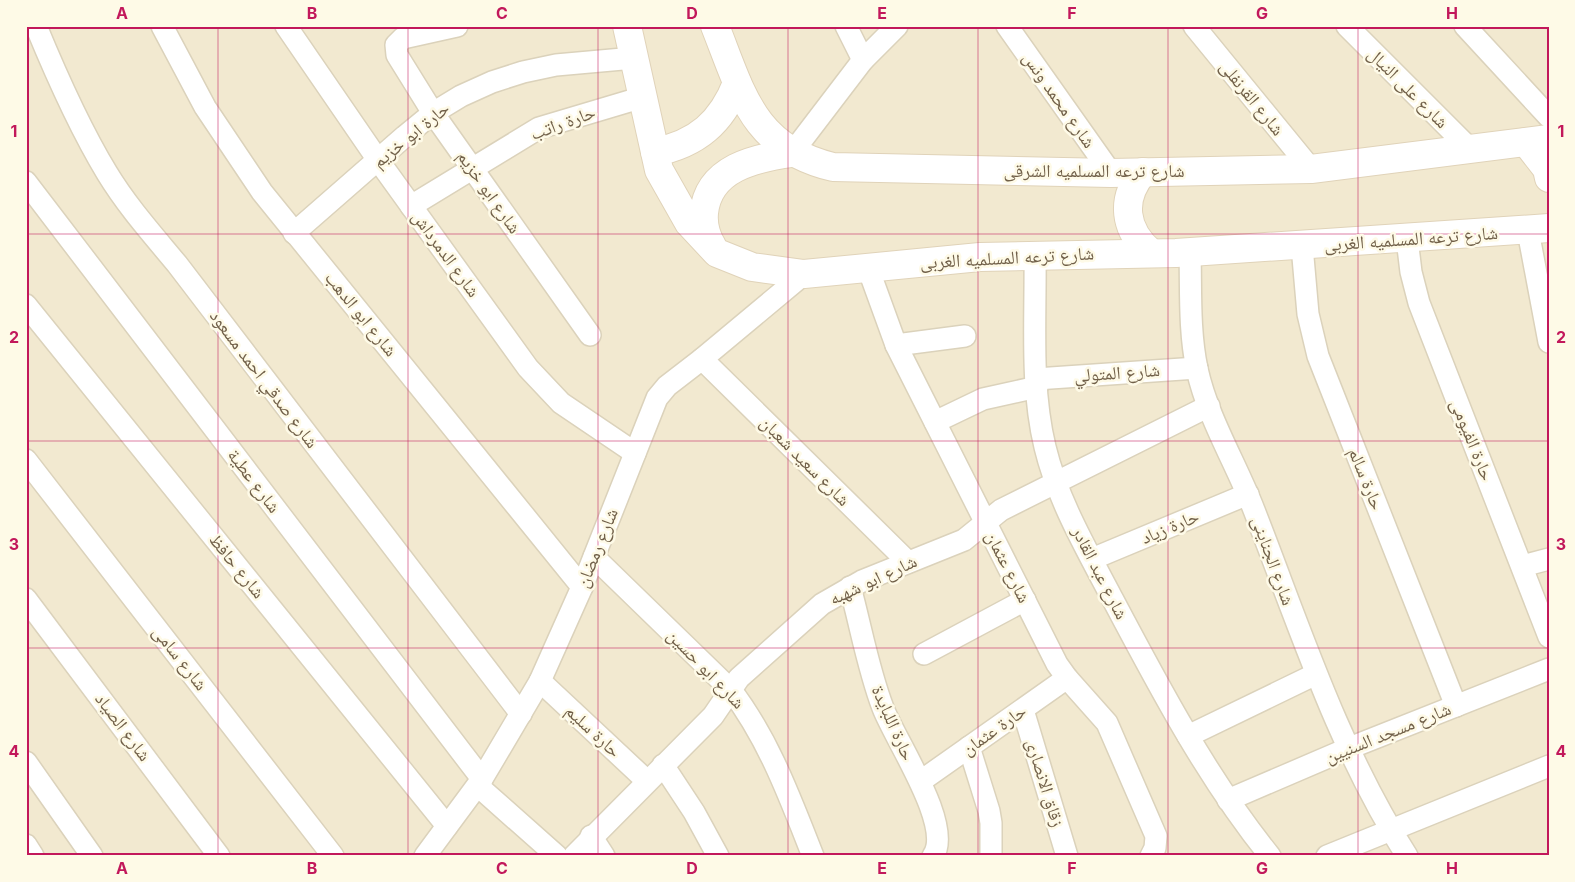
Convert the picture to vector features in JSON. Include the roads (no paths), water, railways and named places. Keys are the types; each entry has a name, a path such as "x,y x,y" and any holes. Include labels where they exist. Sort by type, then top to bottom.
{"street":[{"name":"شارع صدقي احمد مسعود","path":"36,26 80,125 114,182 141,221 183,272 520,714"},
{"name":"شارع ابو الدهب","path":"162,26 201,99 233,150 294,233 582,587"},
{"name":"شارع الدمرداش","path":"286,26 378,160 544,386 581,417 635,452"},
{"name":"شارع ابو خزيم","path":"456,26 403,38 396,45 397,55 433,113 590,335"},
{"name":"شارع ترعه المسلميه الغربى","path":"627,26 659,170 677,205 689,223 717,254 752,267 804,274 980,257 1190,252 1407,239 1541,224"},
{"name":"شارع ترعه المسلميه الشرقى","path":"716,26 737,82 756,121 792,153 816,163 833,167 1111,173 1311,169 1537,141"},
{"path":"846,26 863,60"},
{"path":"717,254 710,243 704,220 706,201 713,186 720,178 753,160 792,153 863,60 897,26"},
{"name":"شارع محمد ونس","path":"1007,26 1111,173"},
{"name":"شارع القرنفلى","path":"1194,26 1311,169"},
{"name":"شارع على النيال","path":"1347,26 1470,149"},
{"path":"1466,26 1549,117"},
{"name":"حارة ابو خزيم","path":"294,233 433,113 461,96 492,82 523,72 556,66 634,58"},
{"path":"655,152 683,145 707,130 720,117 730,100 737,82"},
{"name":"حارة راتب","path":"411,206 539,128 643,97"},
{"path":"1537,141 1549,178"},
{"path":"1143,172 1134,183 1129,195 1128,221 1140,244 1151,253"},
{"name":"شارع عطية","path":"26,182 480,783 558,856"},
{"path":"1541,224 1549,342"},
{"name":"حارة الفيومى","path":"1407,239 1411,272 1419,303 1549,638"},
{"name":"حارة سالم","path":"1302,246 1308,314 1318,356 1456,706"},
{"name":"شارع الجناينى","path":"1190,252 1193,340 1197,368 1209,406 1248,494 1316,674 1347,749 1390,830 1407,856"},
{"name":"شارع عبد القادر","path":"1035,255 1037,383 1040,424 1056,482 1092,559 1188,736 1228,800 1270,856"},
{"name":"شارع عثمان","path":"868,268 896,344 1025,600 1067,678 1107,723 1156,836 1155,848 1151,856"},
{"name":"شارع رمضان","path":"425,856 480,783 540,681 582,587 657,398 667,386 702,360 804,274"},
{"name":"شارع حافظ","path":"26,305 448,826"},
{"path":"896,344 965,336"},
{"name":"شارع سعيد شعبان","path":"702,360 908,562"},
{"name":"شارع المتولي","path":"935,422 984,399 1037,383 1197,368"},
{"name":"شارع ابو شهبه","path":"574,856 591,836 713,716 743,674 809,614 850,587 964,540 1001,510 1209,406"},
{"name":"شارع سامى","path":"26,460 333,856"},
{"name":"حارة زياد","path":"1092,559 1248,494"},
{"name":"شارع ابو حسين","path":"594,557 731,690 755,724 777,767 813,856"},
{"path":"1522,566 1549,559"},
{"name":"حارة اللبايدة","path":"850,587 872,677 884,710 921,782 938,835 933,856"},
{"name":"شارع الصياد","path":"26,599 219,856"},
{"path":"924,654 1025,600"},
{"name":"شارع مسجد السنيين","path":"1228,800 1347,749 1549,669"},
{"path":"1188,736 1316,674"},
{"name":"حارة عثمان","path":"921,782 1067,678"},
{"name":"حارة سليم","path":"540,681 647,781"},
{"name":"زقاق الانصارى","path":"1023,710 1067,856"},
{"path":"969,748 990,817 991,856"},
{"path":"26,762 92,856"},
{"path":"663,765 694,812 718,856"},
{"path":"1327,856 1549,766"},
{"path":"591,836 604,856"},
{"path":"26,846 33,856"}]}
